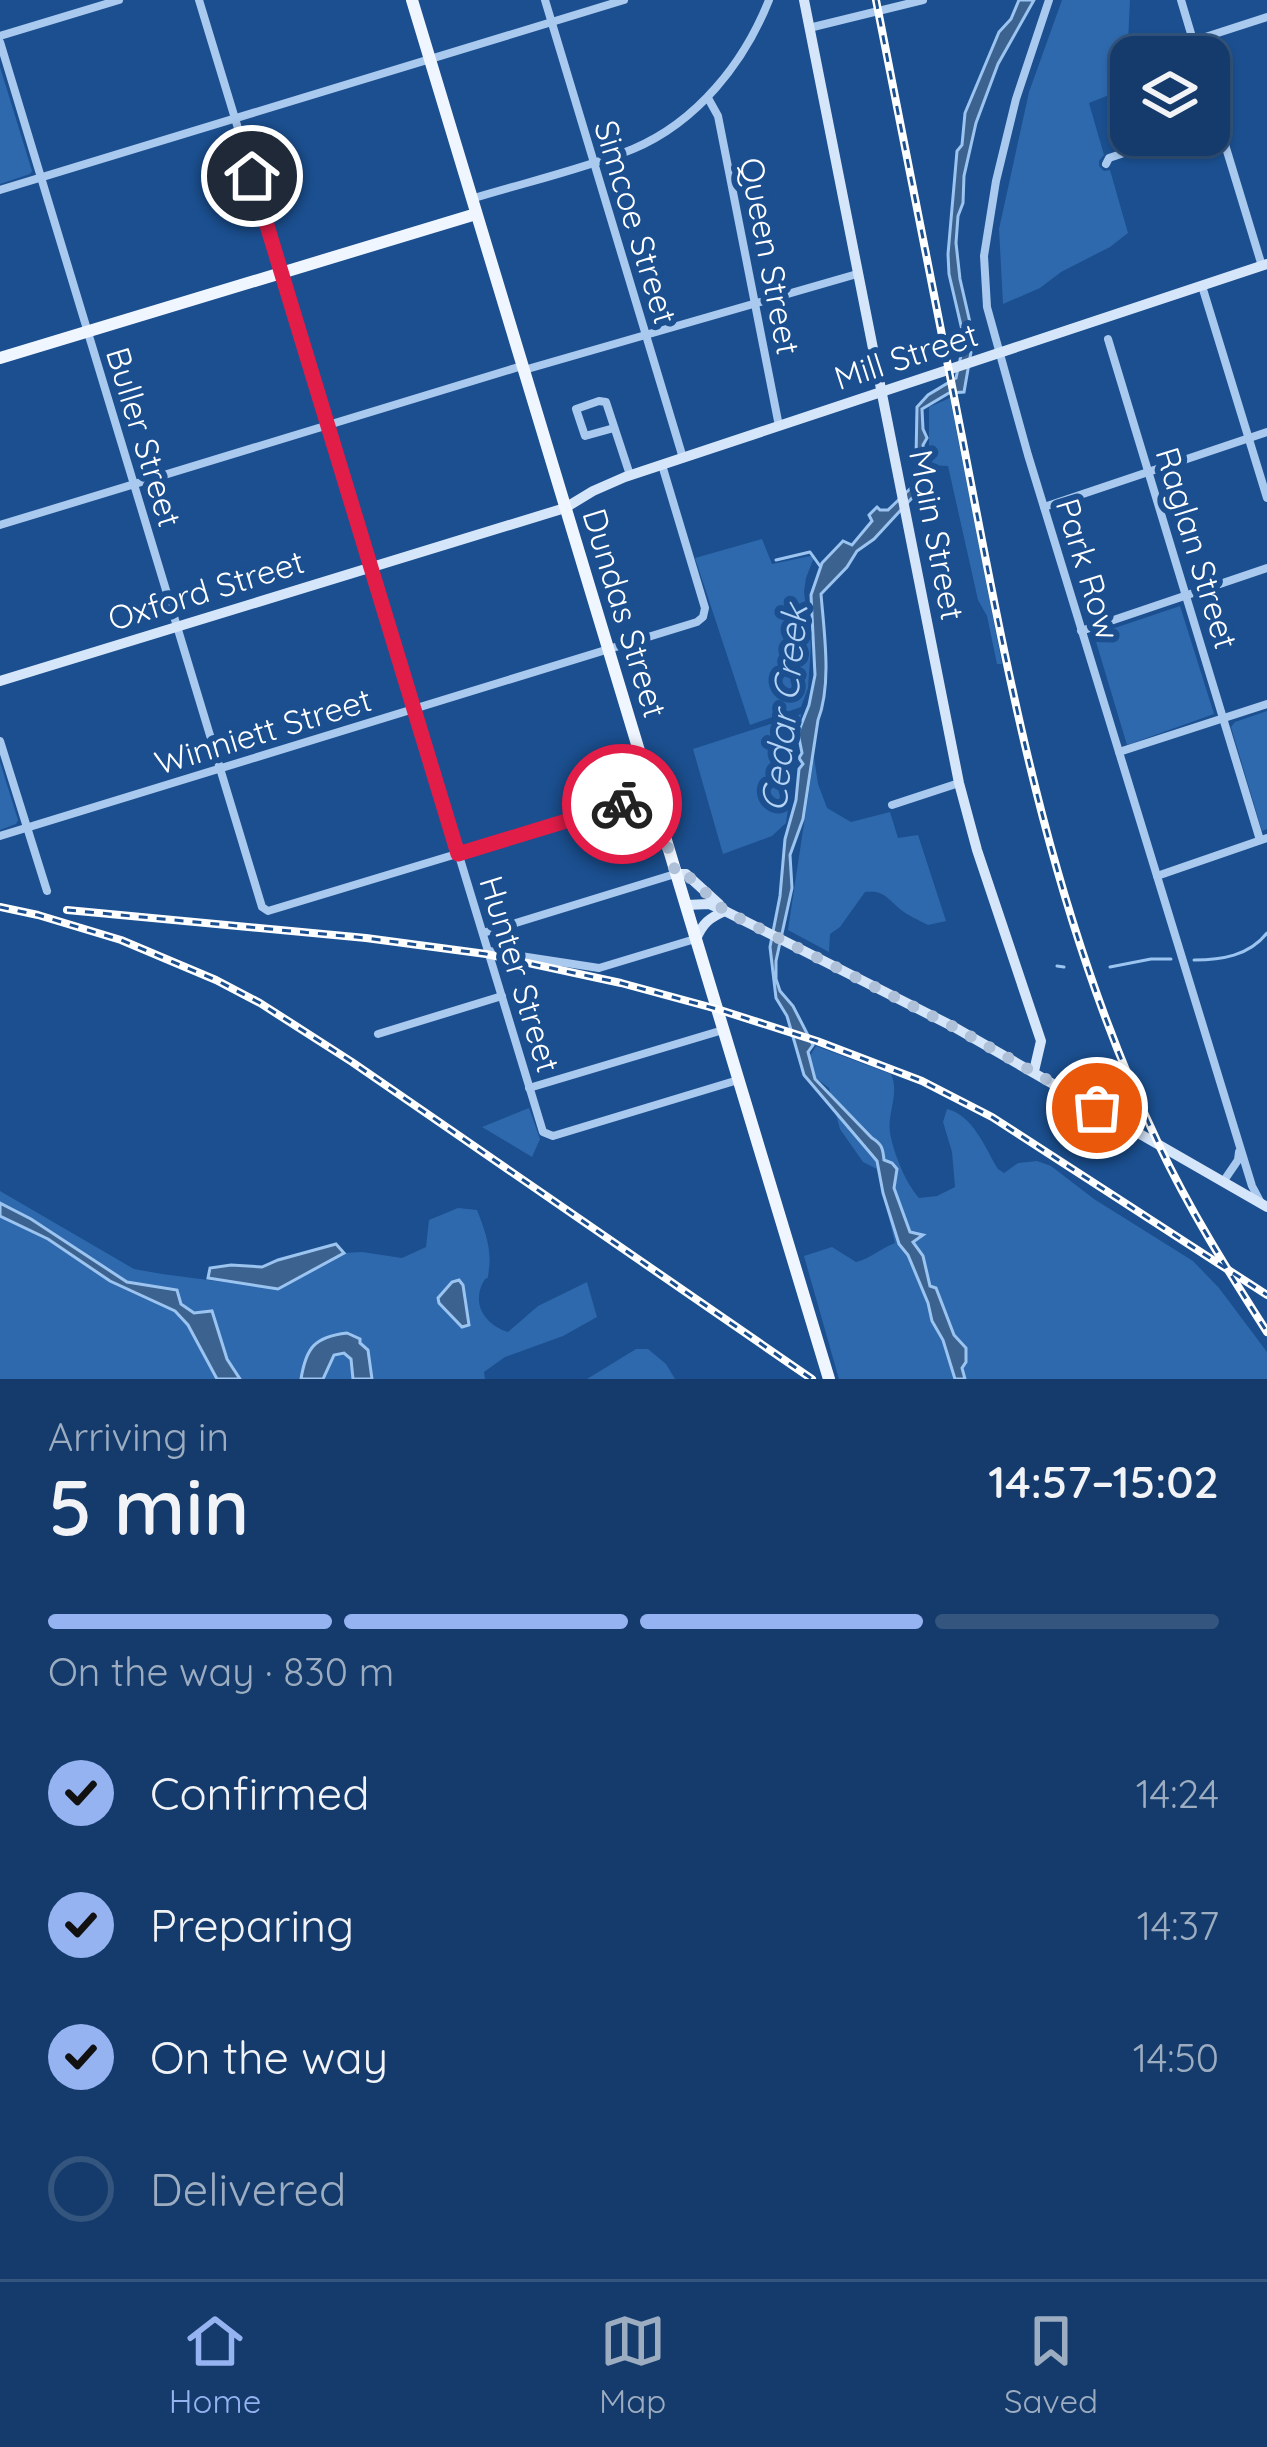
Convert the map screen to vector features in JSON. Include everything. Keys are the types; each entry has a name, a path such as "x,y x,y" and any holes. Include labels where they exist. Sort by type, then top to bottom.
{"main road":[{"name":"Dundas Street","path":"412,0 829,1379"},
{"name":"Main Street","path":"803,0 959,783 1041,1042 1034,1071"},
{"path":"0,358 476,214"},
{"name":"Mill Street","path":"565,508 630,476 1265,265"},
{"name":"Oxford Street","path":"0,681 565,508"},
{"path":"676,874 686,874 725,911"},
{"path":"686,904 709,904 725,911 954,1027 1264,1206"},
{"path":"696,939 702,924 725,911"}],"street":[{"path":"0,39 118,0"},
{"name":"Hunter Street","path":"199,0 545,1135 738,1080"},
{"name":"Simcoe Street","path":"545,0 683,458"},
{"path":"0,190 624,0"},
{"path":"471,199 649,141 708,98 745,49 769,0"},
{"path":"809,28 922,0"},
{"name":"Park Row","path":"1049,0 1007,133 987,230 986,294 998,354 1081,631 1252,1186 1264,1206"},
{"path":"1180,0 1191,36"},
{"path":"1208,36 1267,17"},
{"name":"Buller Street","path":"0,39 261,905 268,911 458,854"},
{"name":"Queen Street","path":"708,98 718,116 779,426"},
{"path":"1106,164 1115,156"},
{"path":"1226,156 1265,265"},
{"path":"0,526 328,425 857,274"},
{"path":"1202,286 1267,498"},
{"name":"Raglan Street","path":"1108,339 1264,839"},
{"path":"614,428 585,436 576,409 604,401 614,428 630,476"},
{"path":"1044,507 1267,432"},
{"name":"Winniett Street","path":"0,836 698,622 705,608 662,465"},
{"path":"1081,631 1267,568"},
{"path":"1119,752 1267,704"},
{"path":"0,741 47,891"},
{"path":"892,805 959,783"},
{"path":"458,854 652,795"},
{"path":"1157,876 1264,839"},
{"path":"482,933 676,874"},
{"path":"488,951 598,968 696,939"},
{"path":"378,1034 502,996"},
{"path":"529,1088 723,1030"},
{"path":"1223,1182 1238,1160 1239,1145"}],"shaded area":[{"name":"Cedar Creek","path":"1019,0 1034,0 998,64 976,123 958,216 960,279 971,327 964,392 949,393 922,409 927,438 924,485 821,594 825,690 803,819 790,855 792,888 776,961 780,991 813,1045 808,1052 815,1079 878,1142 884,1160 897,1169 894,1188 910,1232 923,1235 913,1242 954,1335 966,1348 965,1379 955,1379 928,1303 899,1244 877,1161 804,1075 787,1016 776,998 770,947 785,839 803,764 798,733 815,675 811,595 822,563 843,541 852,545 877,507 888,510 914,485 920,469 917,407 956,378 962,330 948,254 957,151 962,145 965,113 999,32"},
{"path":"1062,0 1130,0 1128,36 1110,36 1109,95 1089,103 1104,155 1099,166 1110,170 1128,233 1040,288 1003,304 999,229 1029,92"},
{"path":"0,67 32,171 0,184"},
{"path":"950,398 1002,664 997,664 987,616 978,600 948,466 929,465 929,407"},
{"path":"762,539 772,564 815,555 804,592 811,645 808,688 801,707 750,725 695,558"},
{"path":"1180,606 1214,714 1127,745 1094,635"},
{"path":"1267,711 1267,829 1262,831 1231,727"},
{"path":"801,714 786,823 772,836 723,854 693,749"},
{"path":"814,757 827,808 851,822 890,812 898,838 918,835 946,921 928,925 881,894 865,892 830,934 829,952 788,930"},
{"path":"0,762 18,820 0,830"},
{"path":"816,1046 891,1074 892,1141 919,1198 955,1187 943,1122 947,1109 956,1112 971,1125 1004,1173 1018,1163 1037,1161 1051,1166 1193,1261 1267,1352 1267,1379 839,1379 804,1256 832,1247 856,1262 895,1243 877,1169 863,1162 840,1129 829,1088 816,1078 810,1056"},
{"path":"529,1108 540,1139 532,1157 482,1127"},
{"path":"0,1191 134,1269 277,1289 344,1253 402,1258 426,1247 429,1220 458,1208 477,1210 490,1261 479,1302 489,1321 508,1332 538,1306 587,1282 597,1317 563,1336 505,1357 484,1372 485,1379 372,1379 368,1350 354,1335 316,1344 301,1379 240,1379 227,1359 218,1327 194,1314 166,1287 127,1282 0,1203"},
{"path":"0,1203 127,1282 177,1290 181,1304 194,1313 212,1311 227,1359 240,1379 217,1379 188,1325 175,1311 110,1281 48,1239 0,1216"},
{"path":"0,1216 48,1239 110,1281 175,1311 188,1325 217,1379 0,1379"},
{"path":"336,1244 344,1253 278,1289 208,1278 210,1268 262,1267"},
{"path":"459,1280 469,1325 462,1327 438,1298"},
{"path":"347,1333 368,1350 372,1379 353,1379 351,1359 344,1353 334,1355 323,1379 301,1379 313,1346"},
{"path":"636,1349 648,1349 675,1379 587,1379"},
{"path":"344,1352 351,1359 353,1379 323,1379 334,1355"}],"waterway":[{"path":"776,560 810,552 820,566"},
{"path":"1194,960 1234,955 1267,933"},
{"path":"1110,967 1171,959"},
{"path":"1057,966 1064,967"}],"railway":[{"path":"876,0 997,618 1061,884 1121,1058 1158,1143 1267,1332"},
{"path":"0,907 121,940 260,1003 812,1379"},
{"path":"67,910 486,954 621,983 817,1041 922,1081 992,1117 1267,1295"}],"way so far":[{"path":"622,804 652,795 676,874 686,874 725,911 954,1027 1097,1108"}],"route":[{"path":"252,176 458,854 622,804"}]}
